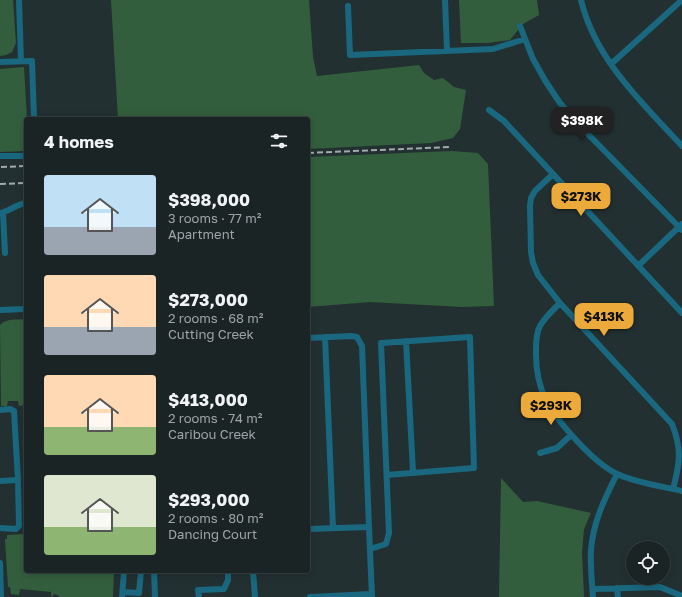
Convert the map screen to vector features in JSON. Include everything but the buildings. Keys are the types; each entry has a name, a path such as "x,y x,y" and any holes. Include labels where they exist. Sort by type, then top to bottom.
{"street":[{"path":"19,0 21,61"},
{"path":"445,0 447,51"},
{"path":"581,0 593,33 611,64 630,90 682,146"},
{"path":"611,64 679,1"},
{"path":"348,6 350,55 493,49 525,39"},
{"path":"520,26 534,59 546,82 560,103 583,129 681,227 638,266"},
{"path":"0,62 32,60 34,117"},
{"path":"489,110 504,121 682,313"},
{"path":"0,156 24,156"},
{"path":"553,174 535,191 531,198 531,252 533,263 538,275 560,303 672,424 679,443 681,455 680,466 673,489"},
{"path":"5,254 2,213 24,204"},
{"path":"560,303 546,316 539,326 536,338 536,355 539,380 543,396 550,410 589,454 617,474 633,480 682,491"},
{"path":"0,310 24,309"},
{"path":"310,338 351,336 356,337 362,346 372,595 310,597"},
{"path":"325,337 333,528"},
{"path":"370,549 386,544 389,533 382,342 470,337 474,468 387,474"},
{"path":"406,341 413,472"},
{"path":"0,410 10,409 14,411 19,526 16,529 0,528"},
{"path":"540,453 557,448 571,435"},
{"path":"593,597 591,551 593,537 602,505 617,474"},
{"path":"0,481 18,480"},
{"path":"310,529 369,527"},
{"path":"0,563 2,597"},
{"path":"124,573 122,595 139,593 141,573"},
{"path":"154,573 155,597"},
{"path":"224,597 224,589 228,580 228,573"},
{"path":"254,573 255,597"},
{"path":"592,590 660,587 682,596"},
{"path":"617,588 618,597"},
{"path":"199,597 198,590 224,589"}],"green space":[{"path":"0,0 13,0 16,43 12,52 0,56"},
{"path":"111,0 309,0 313,57 317,76 419,65 424,73 434,80 443,78 454,87 466,90 460,129 453,138 431,143 310,149 310,117 118,117"},
{"path":"459,0 537,0 539,15 523,24 510,40 488,43 461,43"},
{"path":"24,67 27,117 24,117 24,151 0,152 0,69"},
{"path":"452,151 478,153 488,164 494,306 462,307 370,302 310,307 310,157"},
{"path":"24,319 24,405 19,406 18,401 8,401 7,406 1,406 0,325 9,320"},
{"path":"501,478 523,502 537,501 591,513 584,529 582,552 584,597 499,597"},
{"path":"24,534 24,573 114,573 113,597 59,597 58,595 54,594 52,597 51,592 20,589 19,595 11,594 10,587 8,587 5,539 7,539 7,535"}],"railway":[{"path":"310,153 450,147"},
{"path":"1,167 24,166"},
{"path":"0,184 24,183"}]}
